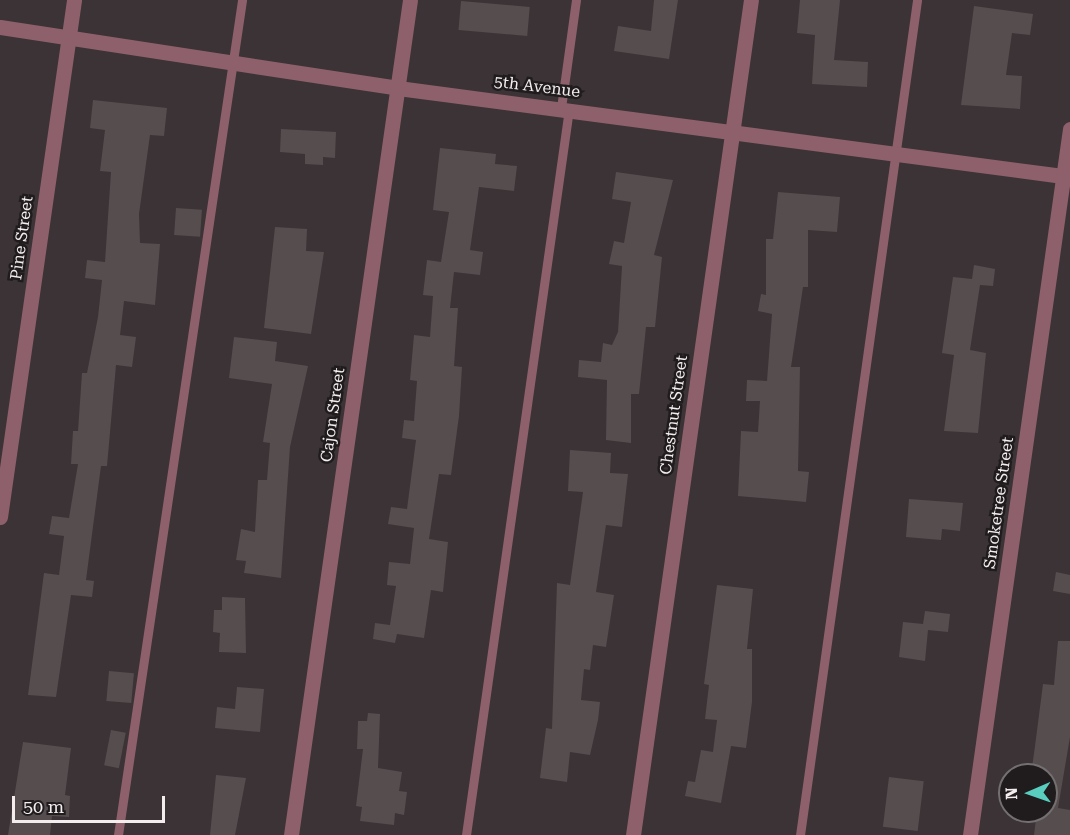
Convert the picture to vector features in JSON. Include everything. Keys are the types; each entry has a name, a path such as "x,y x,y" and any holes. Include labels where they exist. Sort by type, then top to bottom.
{"street":[{"name":"Pine Street","path":"0,517 74,0"},
{"name":"Cajon Street","path":"291,835 411,0"},
{"name":"Chestnut Street","path":"633,835 751,0"},
{"name":"5th Avenue","path":"0,27 398,88 732,129 1067,177"},
{"name":"Smoketree Street","path":"970,835 1067,177 1070,129"}],"lane":[{"path":"118,835 242,0"},
{"path":"466,835 565,108 576,0"},
{"path":"800,835 917,0"}],"building":[{"path":"654,0 678,0 669,59 614,51 618,26 651,31"},
{"path":"800,0 840,0 834,60 868,62 867,87 812,84 815,35 797,33"},
{"path":"461,1 530,7 527,36 458,30"},
{"path":"974,6 1033,14 1030,35 1012,33 1006,75 1022,76 1020,109 961,105"},
{"path":"93,100 167,108 164,136 150,135 139,214 140,243 160,244 155,305 124,301 120,335 136,337 132,367 116,365 107,466 101,466 86,580 94,581 92,597 71,595 56,697 28,695 44,573 59,575 64,536 49,534 52,516 69,518 78,464 71,464 73,431 78,431 82,373 87,373 98,317 102,280 85,278 87,260 105,262 111,172 100,171 105,130 90,128"},
{"path":"281,129 336,132 335,158 323,157 323,165 305,164 305,154 280,152"},
{"path":"440,148 496,154 495,164 517,166 514,191 479,187 470,250 483,252 480,275 454,272 450,308 458,308 454,366 462,367 459,416 451,475 439,474 429,539 448,542 443,592 431,590 424,638 397,634 395,643 373,639 375,623 390,625 396,586 387,585 389,562 410,564 414,528 388,524 391,507 407,509 416,440 402,438 404,420 414,421 417,381 410,380 414,335 430,337 433,296 423,295 427,260 441,262 449,212 433,210"},
{"path":"616,172 673,180 654,255 662,257 655,327 646,327 639,394 631,394 631,443 606,440 607,380 578,377 579,360 601,362 603,343 612,345 618,332 622,266 609,264 614,241 624,243 631,202 612,199"},
{"path":"778,192 840,197 837,232 808,230 808,287 803,287 791,367 800,367 798,471 809,472 806,502 738,496 741,431 758,432 760,401 746,401 747,380 767,381 772,314 758,311 761,294 766,295 766,239 773,239"},
{"path":"176,208 202,210 200,237 174,235"},
{"path":"275,227 307,229 306,251 324,252 311,334 264,328"},
{"path":"974,265 995,269 993,286 980,285 970,350 986,353 978,433 944,431 954,355 942,353 953,277 972,279"},
{"path":"234,337 277,342 275,361 308,366 290,447 281,578 244,573 246,561 236,560 241,529 255,532 258,480 267,480 270,443 263,442 272,384 229,378"},
{"path":"570,450 611,453 610,473 628,474 622,527 606,525 596,592 614,595 606,647 593,645 590,670 584,669 581,700 600,702 598,720 590,755 570,752 567,782 540,778 546,728 552,729 557,583 570,585 583,492 568,491"},
{"path":"909,499 963,503 960,531 942,529 941,540 906,537"},
{"path":"1056,572 1070,575 1070,594 1053,591"},
{"path":"717,585 753,589 747,649 752,649 752,702 746,748 731,746 721,803 685,796 688,781 695,782 701,750 713,752 717,720 705,719 709,685 704,684"},
{"path":"222,597 245,598 246,653 219,652 220,633 213,632 214,610 222,610"},
{"path":"925,611 950,614 948,632 928,630 925,661 899,657 903,622 923,624"},
{"path":"1058,641 1070,641 1070,737 1058,808 1058,763 1033,763 1043,684 1054,685"},
{"path":"109,671 134,673 131,703 106,701"},
{"path":"237,687 264,689 260,732 215,728 217,707 235,709"},
{"path":"368,713 380,714 378,768 402,772 399,791 407,792 404,815 395,813 394,825 360,821 362,807 356,806 363,749 357,749 358,721 367,721"},
{"path":"111,730 126,733 119,768 104,765"},
{"path":"23,742 71,748 65,795 70,796 69,817 52,816 50,835 8,835"},
{"path":"216,775 246,778 235,835 210,835"},
{"path":"889,777 924,781 918,831 883,827"},
{"path":"1058,808 1070,810 1070,835 1034,835 1036,823 1058,823"}]}
